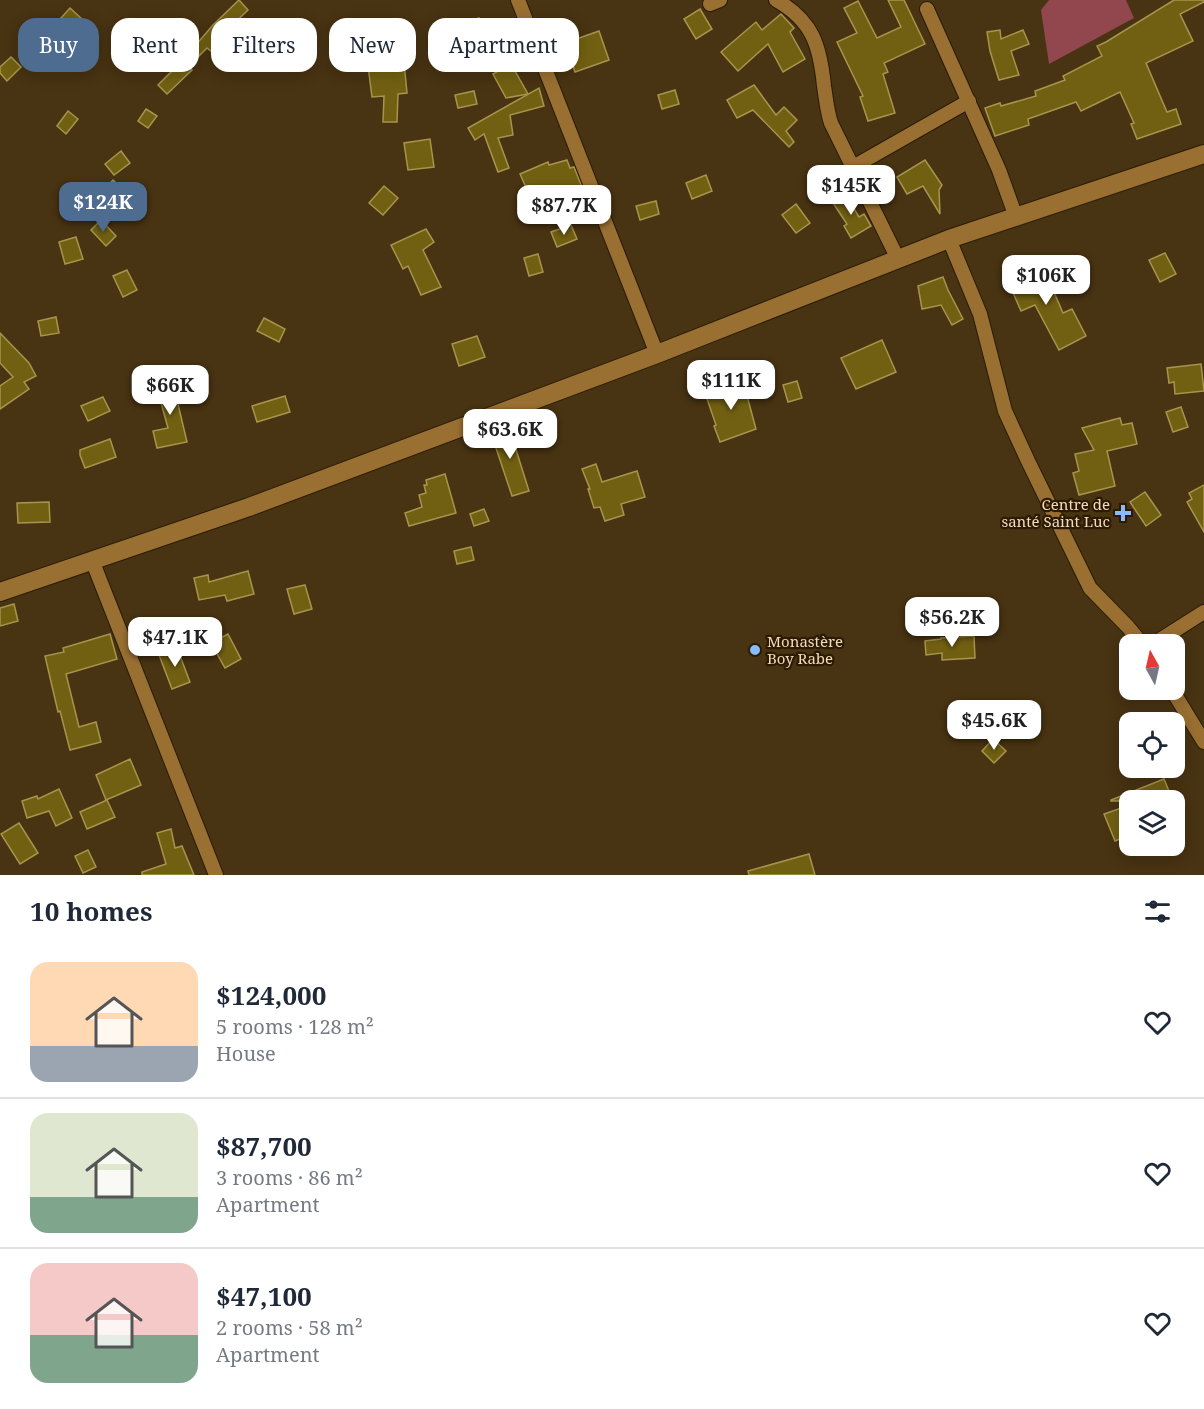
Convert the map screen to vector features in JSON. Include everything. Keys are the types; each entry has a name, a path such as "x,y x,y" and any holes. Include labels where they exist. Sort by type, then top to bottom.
{"main road":[{"path":"0,592 249,507 657,354 949,239 1204,154"}],"street":[{"path":"518,0 657,354"},
{"path":"776,0 802,18 811,33 818,49 826,109 831,123 898,260"},
{"path":"927,9 999,170 1016,217"},
{"path":"853,167 969,101"},
{"path":"949,239 980,314 1005,411 1028,461 1090,588 1134,634"},
{"path":"92,560 216,875"},
{"path":"1169,634 1204,612"},
{"path":"1178,700 1204,742"}],"shaded area":[{"path":"1049,0 1126,0 1134,18 1049,64 1041,10"}],"building":[{"path":"239,0 248,10 240,18 220,18"},
{"path":"888,0 904,0 925,44 884,63 888,72 883,74 895,113 868,121 860,97 863,96 837,42 857,33 844,8 858,1 877,38 901,27"},
{"path":"1174,0 1204,0 1180,14 1193,41 1146,63 1167,112 1176,109 1181,124 1137,139 1131,124 1134,123 1120,92 1081,111 1076,102 1028,119 1029,125 995,136 985,108 1036,96 1035,91 1065,80 1063,76 1102,56 1097,46"},
{"path":"70,8 81,18 61,18"},
{"path":"700,9 712,29 696,39 684,19"},
{"path":"781,14 794,28 790,32 805,59 783,72 768,44 738,71 721,52 756,22 762,30"},
{"path":"211,27 211,51 207,48 199,56 199,41"},
{"path":"1000,30 1001,39 1023,30 1029,44 1011,51 1019,75 999,80 987,32"},
{"path":"599,31 609,60 579,71 579,38"},
{"path":"11,57 18,64 18,70 7,81 0,73 0,67"},
{"path":"171,72 190,72 167,94 158,85"},
{"path":"369,72 405,72 407,93 398,94 397,122 383,122 384,96 372,97"},
{"path":"516,72 528,94 506,98 493,74"},
{"path":"754,85 776,115 784,107 797,120 786,131 794,142 789,147 753,110 737,118 727,100"},
{"path":"539,88 544,106 510,115 513,135 498,138 509,168 498,172 484,134 475,140 468,128"},
{"path":"675,90 679,104 662,109 658,95"},
{"path":"474,91 477,104 458,108 455,95"},
{"path":"146,109 157,116 148,128 138,121"},
{"path":"68,111 78,119 66,134 57,126"},
{"path":"430,139 434,167 408,170 404,143"},
{"path":"121,151 130,163 114,175 105,164"},
{"path":"567,160 570,168 574,167 590,207 566,216 556,188 531,199 520,174 548,162 549,165"},
{"path":"925,160 942,185 939,190 940,214 923,186 907,194 897,177"},
{"path":"706,175 712,191 692,199 686,183"},
{"path":"113,180 129,195 119,205 103,191"},
{"path":"384,186 398,198 383,215 369,203"},
{"path":"844,192 859,217 864,214 871,226 851,238 844,226 847,224 831,200"},
{"path":"656,201 659,214 640,220 636,206"},
{"path":"796,204 810,223 796,233 782,215"},
{"path":"101,220 116,236 106,246 91,230"},
{"path":"571,225 577,239 557,247 551,232"},
{"path":"426,229 434,242 423,250 441,287 421,295 408,266 403,269 391,245"},
{"path":"76,237 83,259 65,264 59,242"},
{"path":"1165,253 1176,274 1160,282 1149,260"},
{"path":"538,254 543,272 529,276 524,258"},
{"path":"1042,264 1063,313 1072,309 1086,336 1059,350 1035,305 1021,311 1007,279"},
{"path":"127,270 137,290 123,297 113,276"},
{"path":"943,277 963,319 952,325 941,305 922,309 918,286"},
{"path":"56,317 59,333 41,336 38,321"},
{"path":"264,318 285,329 279,342 257,331"},
{"path":"0,333 29,363 36,376 24,382 29,389 0,409 0,386 13,377 0,363"},
{"path":"477,336 485,357 459,366 452,344"},
{"path":"882,340 896,372 856,389 841,358"},
{"path":"1201,364 1204,391 1175,394 1174,382 1169,383 1167,368"},
{"path":"176,380 183,403 178,404 187,442 157,448 153,431 168,428 156,385"},
{"path":"743,381 756,429 720,442 705,393"},
{"path":"797,381 802,398 788,402 783,385"},
{"path":"285,396 290,412 257,422 252,406"},
{"path":"103,397 110,411 88,421 81,406"},
{"path":"1181,407 1188,427 1173,432 1166,412"},
{"path":"1120,418 1122,425 1132,423 1137,444 1107,451 1115,486 1079,495 1073,473 1079,471 1075,454 1094,450 1082,428"},
{"path":"508,424 529,491 512,496 490,430"},
{"path":"110,439 116,457 85,468 80,450"},
{"path":"596,464 602,482 637,471 645,497 621,504 624,515 605,521 600,507 594,508 582,469"},
{"path":"445,474 456,513 409,526 405,513 422,507 419,495 426,493 424,485 427,485 426,480"},
{"path":"1204,485 1204,532 1187,502 1192,499 1189,493"},
{"path":"1145,492 1161,515 1146,526 1130,502"},
{"path":"49,502 50,522 18,523 17,503"},
{"path":"484,509 489,521 474,526 470,514"},
{"path":"471,547 474,560 457,564 454,551"},
{"path":"248,571 254,594 227,601 225,595 199,600 194,578 208,575 209,582"},
{"path":"305,585 312,609 294,614 287,589"},
{"path":"14,604 18,621 0,626 0,608"},
{"path":"110,634 117,659 66,674 79,727 96,722 101,742 70,750 60,711 58,712 45,656 64,652 63,648"},
{"path":"228,634 241,659 225,668 211,643"},
{"path":"974,636 975,658 942,660 942,653 926,655 925,641"},
{"path":"177,648 190,682 172,689 159,655"},
{"path":"993,739 1006,751 994,763 982,751"},
{"path":"130,759 141,785 106,800 96,775"},
{"path":"1164,779 1168,790 1136,790"},
{"path":"59,789 72,818 56,826 49,811 27,818 22,801 37,796 38,799"},
{"path":"107,800 115,817 87,829 80,812"},
{"path":"1119,809 1119,839 1115,841 1104,814"},
{"path":"19,823 38,853 20,864 1,834"},
{"path":"171,829 175,848 182,846 194,875 142,875 142,872 166,864 157,833"},
{"path":"88,850 96,867 83,873 75,856"},
{"path":"809,854 815,875 749,875 748,871"}],"place":[{"name":"Centre de santé Saint Luc","path":"1123,513"},
{"name":"Monastère Boy Rabe","path":"755,650"}]}
